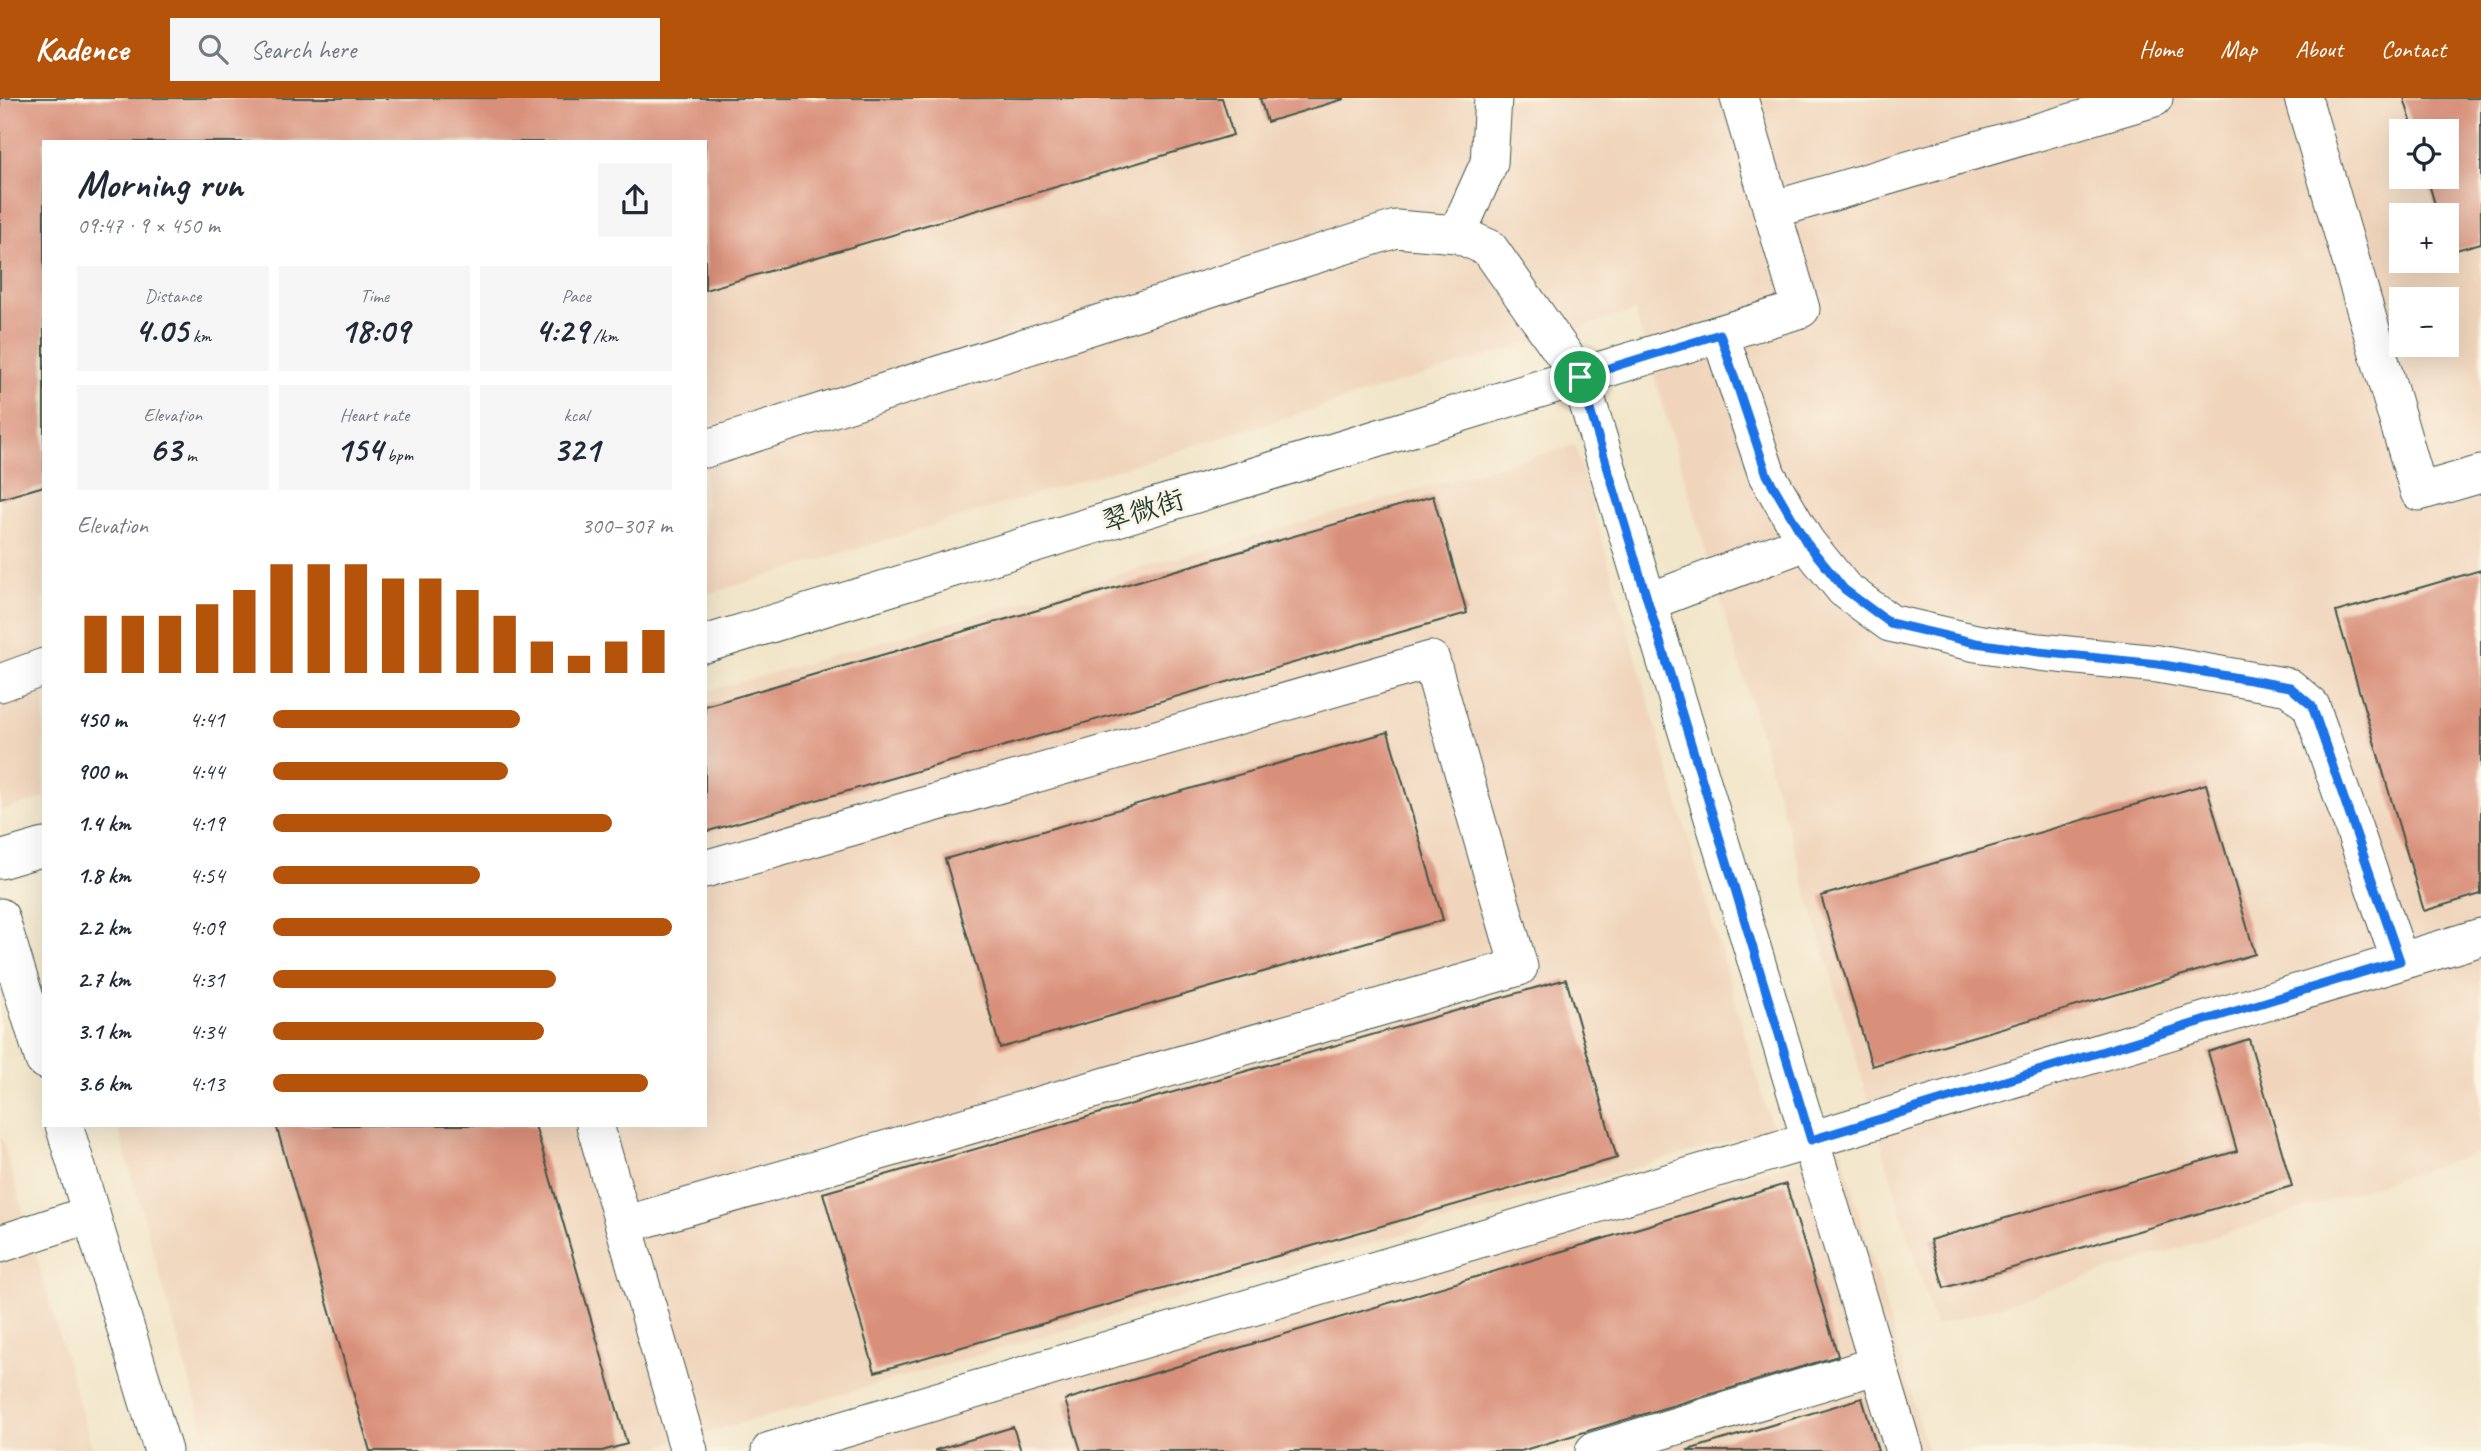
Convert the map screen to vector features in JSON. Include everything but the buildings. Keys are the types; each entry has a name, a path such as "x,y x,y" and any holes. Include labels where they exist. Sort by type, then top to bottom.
{"street":[{"path":"1457,234 1489,163 1493,98"},
{"path":"1739,98 1772,210 2154,98"},
{"path":"2303,98 2419,492 2481,474"},
{"name":"翠微街","path":"707,643 1801,309 1772,210"},
{"path":"707,448 1396,229 1457,234 1489,248 1580,377 1904,1451"},
{"path":"1720,334 1767,475 1806,542 1844,589 1890,623 1976,643 2158,664 2290,687 2312,706 2400,961"},
{"path":"1648,602 1806,542"},
{"path":"624,1225 1519,967 1431,660 707,868"},
{"path":"0,683 42,668"},
{"path":"0,860 42,848"},
{"path":"0,917 42,1054"},
{"path":"770,1451 2481,937"},
{"path":"65,1127 163,1451"},
{"path":"595,1127 689,1451"},
{"path":"0,1244 91,1214"},
{"path":"1594,1451 1878,1365"}],"shaded area":[{"path":"0,98 2481,98 2481,1152 1935,1326 1635,311 707,594 707,140 42,140 42,799 0,811"},
{"path":"1575,445 1772,1129 642,1451 210,1451 118,1127 707,1127 707,691"},
{"path":"0,1132 93,1451 0,1451"},
{"path":"1841,1149 1927,1451 798,1451"}],"route":[{"path":"1720,334 1767,475 1806,542 1844,589 1890,623 1976,643 2158,664 2290,687 2312,706 2400,961 1811,1140 1580,377 1720,334"}]}
